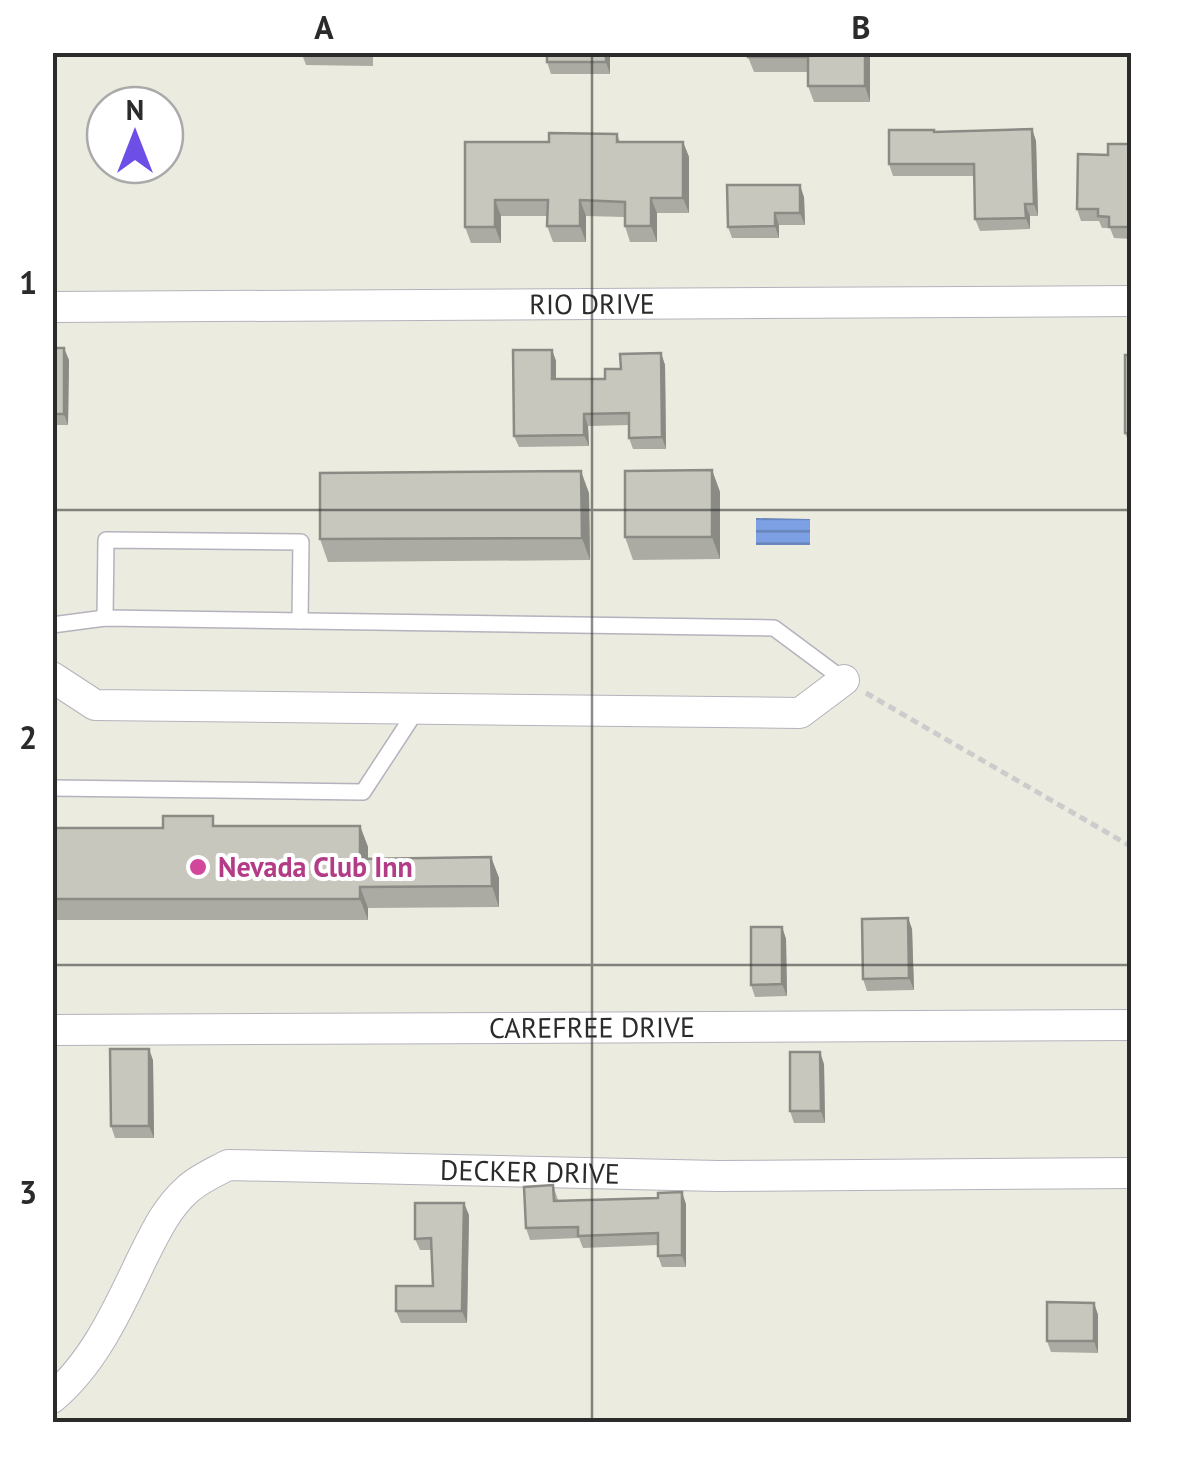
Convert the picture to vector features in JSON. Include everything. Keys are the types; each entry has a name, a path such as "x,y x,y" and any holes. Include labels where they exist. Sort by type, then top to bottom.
{"street":[{"name":"RIO DRIVE","path":"52,307 1132,301"},
{"path":"52,677 95,705 800,713 844,680"},
{"name":"CAREFREE DRIVE","path":"52,1030 1132,1025"},
{"name":"DECKER DRIVE","path":"52,1398 73,1381 114,1316 174,1203 190,1186 228,1164 718,1176 1132,1172"}],"lane":[{"path":"105,618 106,540 301,542 300,621"},
{"path":"52,625 105,618 774,628 844,680"},
{"path":"52,788 363,792 418,707"}],"path":[{"path":"844,680 1132,848"}],"water":[{"path":"756,518 810,519 810,545 756,545"}],"building":[{"path":"368,52 368,54 302,54"},
{"path":"547,52 606,52 606,62 547,62"},
{"path":"748,52 865,52 865,86 808,86 808,57 748,57"},
{"path":"1032,129 1034,204 1025,204 1026,218 975,219 974,164 889,164 889,130"},
{"path":"549,133 617,134 617,142 683,142 683,198 651,198 651,226 625,226 625,202 580,200 580,226 547,226 548,200 495,200 495,227 465,227 465,142 549,142"},
{"path":"1108,144 1132,144 1132,227 1109,227 1109,217 1098,216 1098,209 1077,209 1078,154 1108,155"},
{"path":"727,185 800,185 800,213 775,213 775,226 728,227"},
{"path":"52,348 64,348 64,414 52,414"},
{"path":"513,350 552,350 552,379 605,379 605,369 621,369 620,354 661,353 662,437 629,438 629,413 584,414 584,435 514,436"},
{"path":"1125,355 1132,355 1132,433 1125,433"},
{"path":"712,470 712,537 625,537 625,471"},
{"path":"581,471 582,538 320,539 320,473"},
{"path":"163,816 213,816 213,826 360,826 360,859 491,857 492,886 360,887 360,899 52,899 52,828 163,828"},
{"path":"908,918 909,978 863,979 862,919"},
{"path":"751,927 782,927 782,984 751,985"},
{"path":"110,1049 149,1049 149,1126 111,1126"},
{"path":"790,1052 820,1052 821,1111 790,1111"},
{"path":"553,1185 554,1201 658,1198 658,1193 682,1192 682,1255 658,1256 658,1233 578,1236 578,1227 526,1228 524,1187"},
{"path":"415,1203 464,1203 462,1311 396,1311 396,1286 433,1286 431,1238 415,1239"},
{"path":"1047,1302 1094,1303 1094,1341 1047,1341"}],"place":[{"name":"Nevada Club Inn","path":"198,867"}]}
